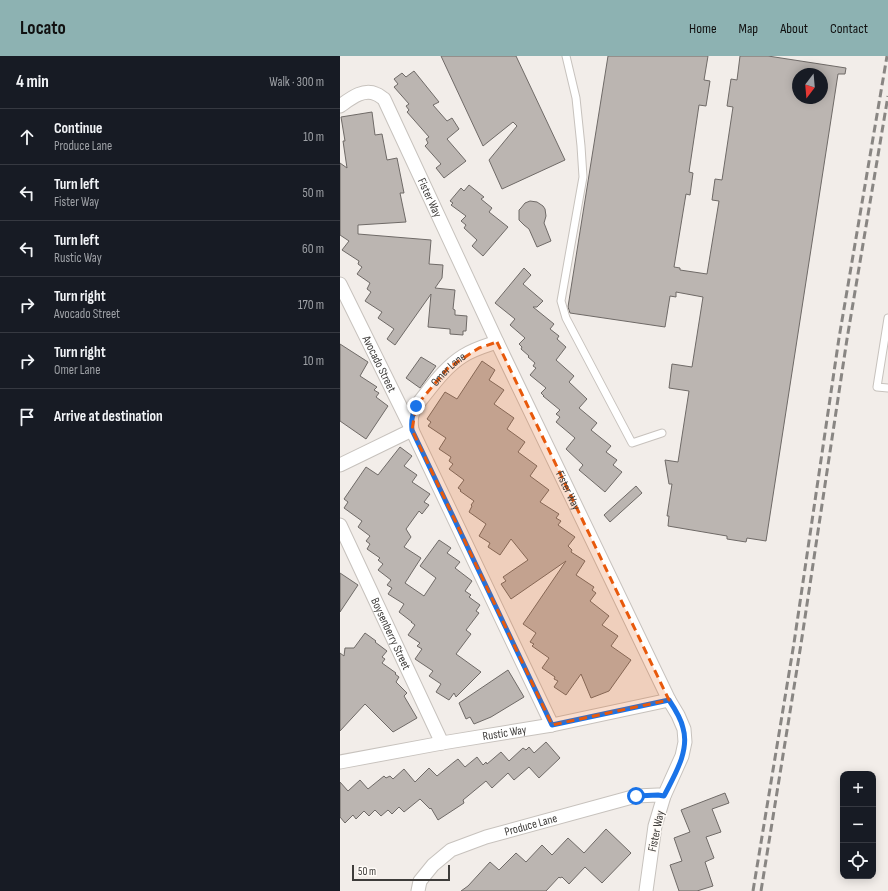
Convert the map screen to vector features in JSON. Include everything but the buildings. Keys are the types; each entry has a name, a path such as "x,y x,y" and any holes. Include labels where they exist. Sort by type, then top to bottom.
{"street":[{"name":"Fister Way","path":"340,106 355,96 368,92 375,93 384,99 498,342 684,729 685,742 682,756 664,796 655,826 646,891"},
{"name":"Avocado Street","path":"340,284 412,430 552,725"},
{"name":"Omer Lane","path":"412,430 411,421 416,406 448,368 462,357 479,348 498,342"},
{"path":"340,465 412,430"},
{"name":"Boysenberry Street","path":"340,525 442,743"},
{"name":"Rustic Way","path":"340,762 552,725 669,700"},
{"name":"Produce Lane","path":"418,891 420,881 433,865 451,850 479,840 624,799 636,796 664,796"}],"lane":[{"path":"566,56 576,98 581,146 582,177 561,301 566,318 632,443 662,433"},
{"path":"888,318 877,387 888,388"}],"highlighted area":[{"path":"497,342 669,700 552,725 412,430 416,406 448,368 479,348"}],"railway":[{"path":"753,891 794,643 839,338 887,56"},
{"path":"761,891 801,644 847,339 888,96"}],"route":[{"path":"416,406 411,421 412,430 552,725 669,700 678,715 684,729 685,742 682,756 664,796 636,796"}]}
